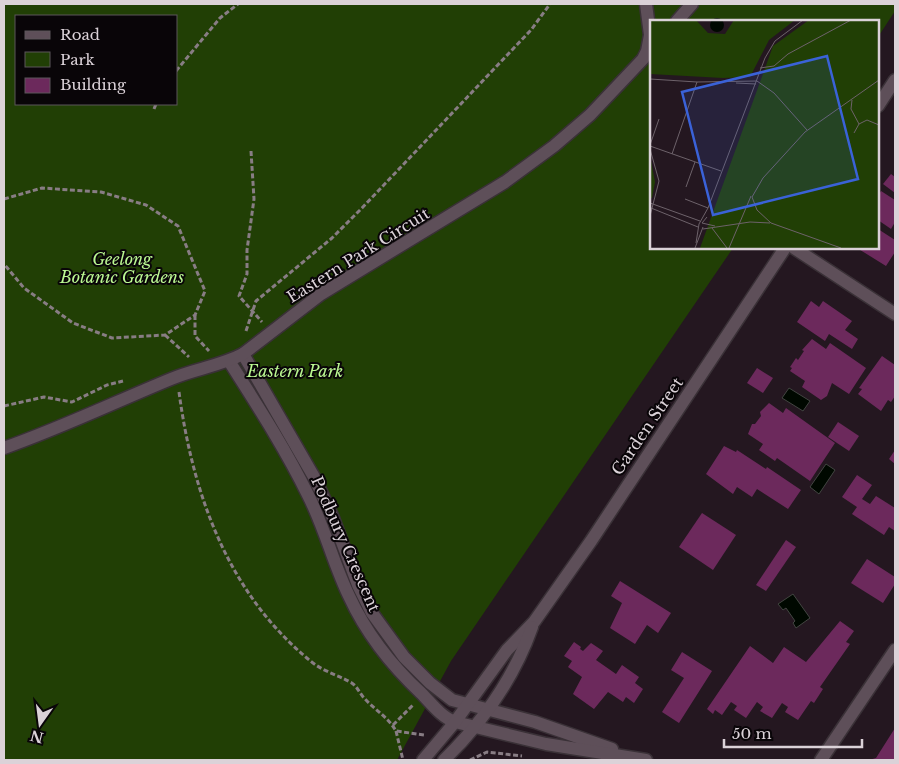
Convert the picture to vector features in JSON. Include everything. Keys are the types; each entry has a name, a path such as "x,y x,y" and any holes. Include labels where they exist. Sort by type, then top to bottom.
{"street":[{"name":"Eastern Park Circuit","path":"4,448 175,378 229,362 243,354 307,303 333,286 512,177 590,115 647,54 650,40 646,4"},
{"path":"677,20 692,4"},
{"path":"879,104 895,80"},
{"name":"Garden Street","path":"423,760 468,705 507,650 534,622 784,249"},
{"path":"796,249 895,314"},
{"name":"Podbury Crescent","path":"243,354 314,477 333,518 358,585 372,613 396,648 419,673 446,696 468,705 542,725 642,759"},
{"name":"Podbury Crescent","path":"229,362 262,412 299,476 321,522 348,596 364,625 403,675 444,716 455,722"},
{"path":"4,439 42,434"},
{"name":"Garden Street","path":"444,760 475,727 518,664 534,622"},
{"path":"821,760 895,650"},
{"path":"455,722 554,746 642,759"}],"path":[{"path":"178,69 220,18 238,4"},
{"path":"241,337 248,327 254,302 332,238 362,208 531,30 550,4"},
{"path":"154,109 156,105"},
{"path":"251,151 254,199 247,250 247,274 239,296 252,312 274,331"},
{"path":"4,199 42,188 101,192 146,204 178,226 205,291 195,315 195,336 210,351"},
{"path":"4,264 24,288 73,323 112,338 165,335 195,315"},
{"path":"165,335 190,357"},
{"path":"203,353 216,349"},
{"path":"181,360 196,355"},
{"path":"175,378 202,500 226,558 239,581 268,619 294,645 326,671 355,684 366,700 386,718 396,731 403,760"},
{"path":"4,406 44,397 72,402 107,385 129,379"},
{"path":"396,731 431,736 438,743"},
{"path":"470,760 488,752 525,756"}],"green space":[{"name":"Eastern Park","path":"4,4 895,4 895,11 879,35 879,20 650,20 650,249 732,249 451,661 397,760 4,760"}],"shaded area":[{"path":"789,388 810,401 803,411 782,398"},
{"path":"826,464 835,470 819,494 810,487"},
{"path":"793,594 810,618 796,628 793,623 795,621 786,608 783,610 778,604"}],"building":[{"path":"891,174 895,177 895,193 883,184"},
{"path":"881,191 895,200 895,222 891,229 879,221 879,194"},
{"path":"879,230 895,240 895,252 886,266 859,249 879,249"},
{"path":"811,301 819,307 823,301 852,321 845,330 858,339 852,349 829,334 825,341 797,322"},
{"path":"812,339 826,349 830,343 866,368 849,394 832,383 827,396 821,400 802,387 805,381 790,371 792,368 790,367 796,358 798,360 804,351 802,350"},
{"path":"882,356 895,365 895,396 891,402 888,400 881,411 858,394 862,389 859,388"},
{"path":"757,368 773,378 763,393 747,383"},
{"path":"769,403 783,413 786,408 835,443 810,481 777,458 775,461 759,450 763,444 748,434 752,424 755,424 761,416 760,412"},
{"path":"838,422 859,436 849,451 828,437"},
{"path":"724,446 736,452 737,450 766,469 767,467 801,490 788,509 757,489 752,497 737,487 733,494 706,474"},
{"path":"895,450 895,464 889,459"},
{"path":"857,475 872,485 862,499 870,504 876,496 895,508 895,531 889,527 884,535 852,514 857,507 842,497"},
{"path":"702,513 736,535 713,570 679,547"},
{"path":"786,540 796,547 766,591 756,585"},
{"path":"867,559 895,577 895,584 883,603 851,583"},
{"path":"620,581 671,613 658,633 647,625 635,644 610,628 622,603 611,596"},
{"path":"840,621 854,631 846,642 850,644 820,687 823,689 814,703 811,701 798,720 785,712 788,707 782,703 772,718 760,711 763,707 757,702 746,718 734,710 737,706 731,702 722,715 715,710 713,714 707,709 750,646 773,663 784,647 806,662"},
{"path":"574,642 583,651 591,643 603,651 596,660 616,674 622,665 639,677 635,683 643,689 634,703 626,697 623,702 608,692 594,709 573,694 582,677 568,667 572,661 564,656"},
{"path":"682,652 712,671 679,723 662,712 684,678 671,670"},
{"path":"895,728 895,760 869,760 876,758"}],"park label":[{"name":"Geelong Botanic Gardens","path":"122,268"}]}
